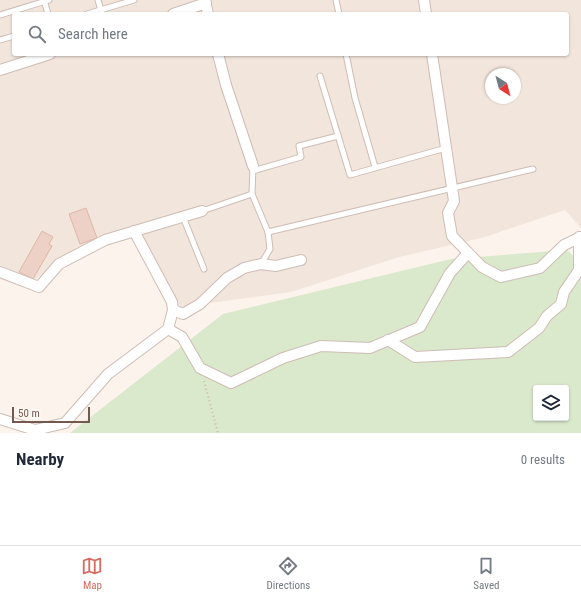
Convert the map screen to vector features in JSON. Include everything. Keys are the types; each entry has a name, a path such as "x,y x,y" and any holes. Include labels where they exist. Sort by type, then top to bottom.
{"street":[{"path":"424,0 426,12"},
{"path":"178,12 205,2 208,12"},
{"path":"0,70 44,56"},
{"path":"219,56 226,85 253,169"},
{"path":"388,340 415,357 508,352 539,328 547,316 561,304 564,292 580,270 580,237 564,245 540,268 501,277 482,267 452,236 448,213 454,201 432,56"},
{"path":"0,272 39,287 59,264 105,240 202,211"},
{"path":"0,419 35,430 66,423 108,374 168,329 173,310 172,302 134,231"},
{"path":"168,329 182,337 200,368 231,383 283,358 321,346 370,348 420,327 450,273 468,253"},
{"path":"173,310 183,314 200,304 227,278 244,268 261,264 276,266 301,260"}],"lane":[{"path":"0,15 46,0 48,12"},
{"path":"98,0 102,12 134,0"},
{"path":"336,0 339,12"},
{"path":"0,40 12,37"},
{"path":"346,56 355,98 375,168"},
{"path":"320,76 350,175 446,148"},
{"path":"261,264 270,249 268,232 252,194 253,169 301,157 299,146 338,136"},
{"path":"268,232 533,169"},
{"path":"202,211 252,194"},
{"path":"183,217 204,269"}],"path":[{"path":"200,368 218,433"}],"shaded area":[{"path":"0,0 581,0 581,228 565,210 485,237 399,257 291,292 180,307 134,226 73,251 33,281 0,268"}],"green space":[{"path":"567,250 581,263 581,433 70,433 223,314 451,259"}],"building":[{"path":"86,208 97,238 80,244 69,214"},
{"path":"42,231 53,237 49,244 52,246 33,279 19,272"}]}
